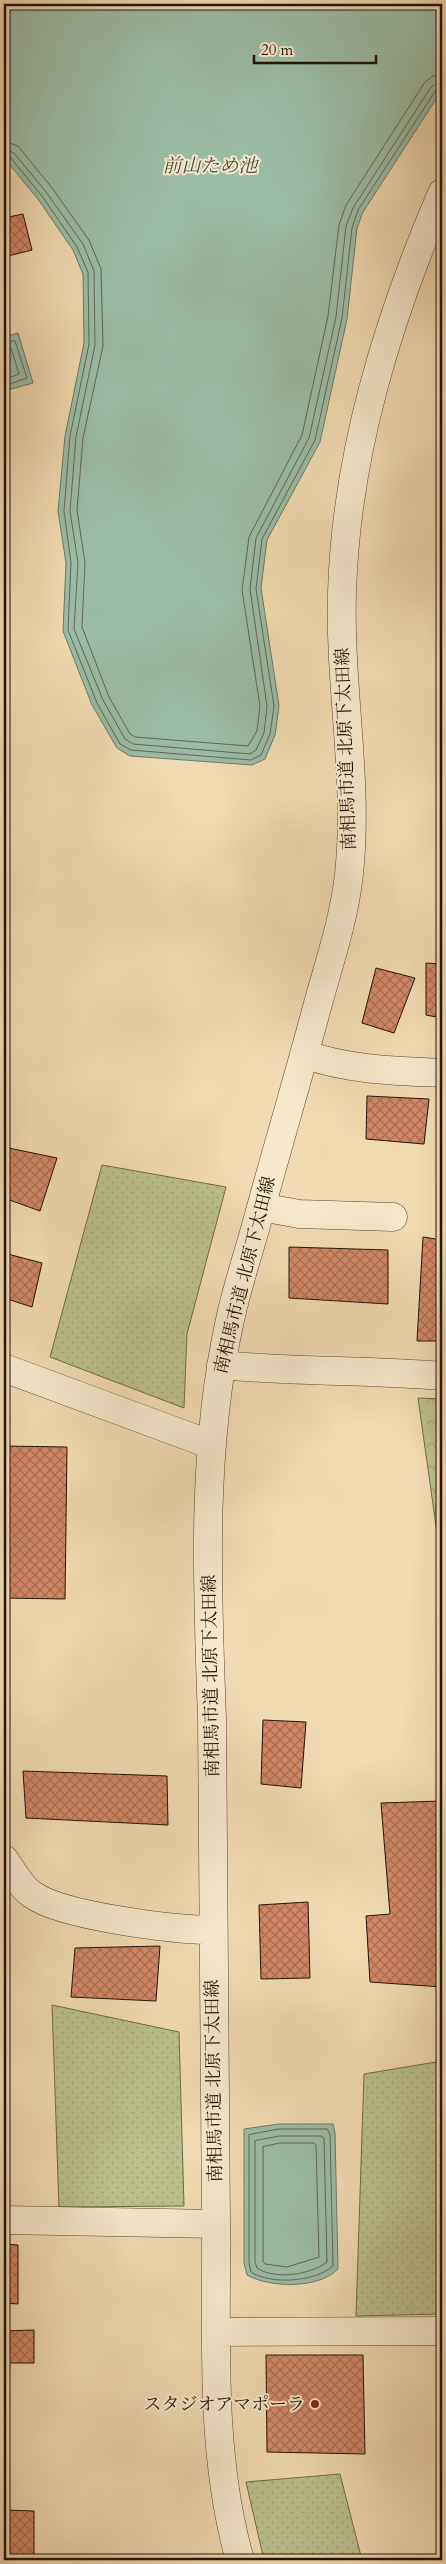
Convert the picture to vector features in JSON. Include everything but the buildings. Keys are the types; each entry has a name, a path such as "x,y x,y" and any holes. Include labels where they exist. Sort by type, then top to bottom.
{"street":[{"name":"南相馬市道 北原下太田線","path":"240,2560 225,2501 216,2332 212,1718 209,1635 209,1514 212,1445 221,1365 230,1318 342,916 349,874 351,803 342,642 342,591 356,467 369,401 388,334 418,249 442,193"},
{"path":"304,1054 329,1063 395,1071 442,1074"},
{"path":"261,1208 299,1214 393,1217"},
{"path":"221,1365 286,1371 379,1371 442,1376"},
{"path":"4,1368 212,1445"},
{"path":"4,1860 31,1894 51,1906 129,1921 194,1930 213,1930"},
{"path":"4,2220 216,2224"},
{"path":"216,2332 442,2331"}],"green space":[{"path":"102,1165 226,1187 187,1334 184,1408 50,1357"},
{"path":"418,1398 442,1399 442,1568"},
{"path":"52,2005 179,2032 184,2206 59,2207"},
{"path":"442,2061 442,2314 356,2316 364,2074"},
{"path":"340,2474 362,2560 264,2560 246,2482"}],"water":[{"name":"前山ため池","path":"4,4 442,4 442,90 363,212 357,228 347,319 320,442 267,540 261,588 279,706 275,735 265,759 252,765 130,756 117,748 92,705 63,631 66,563 58,511 65,436 84,343 83,274 73,250 38,199 4,158"},
{"path":"18,333 33,383 4,391 4,337"},
{"path":"279,2124 333,2124 335,2133 338,2269 330,2276 307,2283 281,2284 257,2279 247,2275 244,2263 244,2129"}],"place":[{"name":"スタジオアマポーラ","path":"315,2404"}]}
